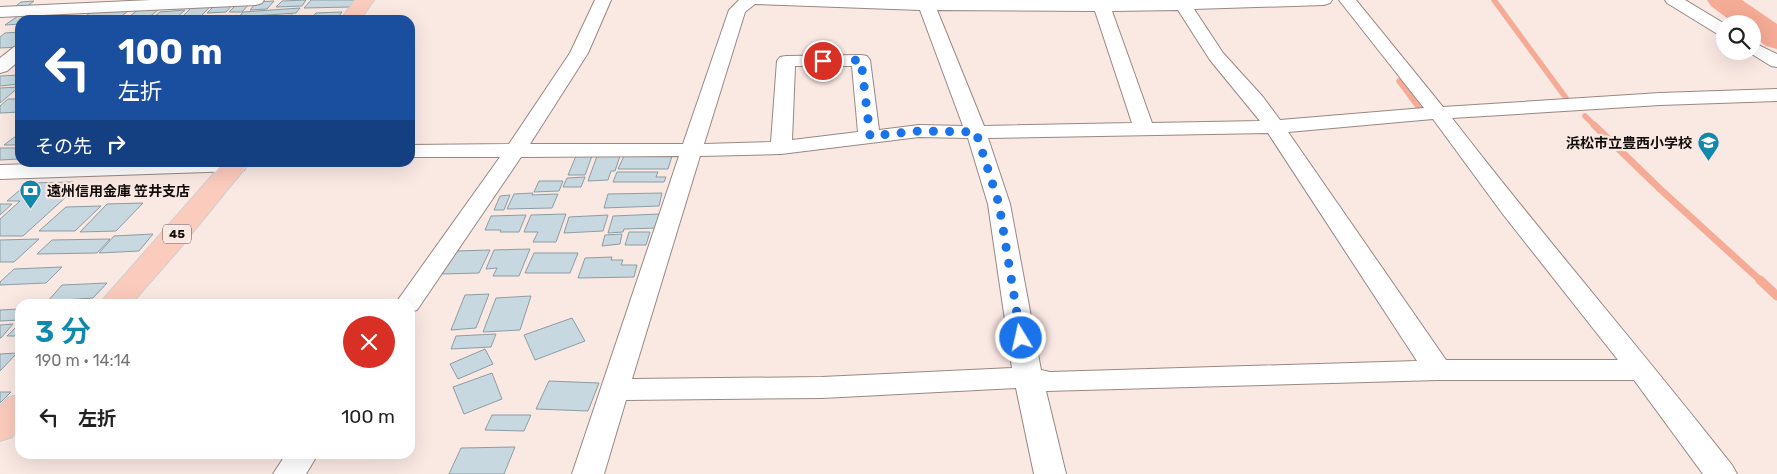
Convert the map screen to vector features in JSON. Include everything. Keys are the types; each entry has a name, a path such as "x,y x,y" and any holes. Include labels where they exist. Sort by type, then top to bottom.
{"main road":[{"path":"354,15 365,0"},
{"name":"45","path":"119,299 234,167"},
{"path":"0,428 15,412"}],"street":[{"path":"0,12 256,0"},
{"path":"411,299 515,151 579,53 603,0"},
{"path":"588,474 737,10 749,0"},
{"path":"760,0 1102,7 1324,0"},
{"path":"1347,0 1438,113 1510,208 1642,370 1721,474"},
{"path":"1673,0 1716,26"},
{"path":"926,3 976,132 999,204 1028,377 1050,474"},
{"path":"1182,3 1216,56 1256,101 1274,126 1438,370"},
{"path":"1102,7 1145,130"},
{"path":"66,15 74,9"},
{"path":"1761,52 1777,62"},
{"path":"0,67 15,55"},
{"path":"781,148 786,61 861,60 870,136"},
{"path":"415,151 691,152 781,148 919,131 1145,130 1274,126 1438,113 1660,99 1777,95"},
{"path":"0,172 148,167"},
{"path":"616,389 708,391 800,389 1028,377 1050,382 1438,370 1642,370"},
{"path":"289,474 300,459"}],"building":[{"path":"306,0 302,6 276,7 282,1"},
{"path":"311,0 355,0 350,7 304,8"},
{"path":"34,1 25,8 12,9 21,2"},
{"path":"274,1 267,9 250,10 257,2"},
{"path":"234,3 226,12 207,13 215,5"},
{"path":"238,3 250,3 242,12 229,12"},
{"path":"213,4 202,15 184,15 194,5"},
{"path":"160,8 152,15 131,15 139,9"},
{"path":"300,8 296,13 268,15 241,15 243,12"},
{"path":"129,10 123,15 87,15 91,12"},
{"path":"185,10 180,15 156,15 160,12"},
{"path":"342,12 340,15 314,15 316,13"},
{"path":"57,13 54,15 39,15"},
{"path":"15,18 15,24 5,25"},
{"path":"15,32 15,47 0,48 0,37 5,33"},
{"path":"15,75 15,84 0,86 0,76"},
{"path":"15,87 15,90 0,103 0,88"},
{"path":"8,99 15,99 15,112 0,113 0,106"},
{"path":"15,137 15,145 4,145"},
{"path":"0,148 15,148 15,159 0,160"},
{"path":"576,156 592,156 585,175 568,175"},
{"path":"597,156 620,156 615,171 611,171 608,180 588,181"},
{"path":"624,156 672,156 668,169 618,169"},
{"path":"617,172 658,172 656,177 666,177 664,182 613,182"},
{"path":"585,177 581,187 563,187 567,178"},
{"path":"539,181 563,181 559,191 534,192"},
{"name":"遠州信用金庫 笠井支店","path":"73,182 77,187 23,236 0,236 0,219 20,201 7,201 28,183"},
{"path":"533,193 532,195 558,194 552,208 507,209 514,194"},
{"path":"662,193 659,206 604,208 608,194"},
{"path":"510,195 504,210 494,210 500,196"},
{"path":"143,203 116,231 80,232 107,204"},
{"path":"0,204 12,204 0,215"},
{"path":"101,206 75,231 39,231 66,207"},
{"path":"566,214 556,242 533,242 538,232 524,232 531,215"},
{"path":"660,214 657,228 624,229 623,232 608,233 613,216"},
{"path":"526,215 519,232 485,230 491,216"},
{"path":"608,215 603,231 564,233 569,217"},
{"path":"629,232 650,232 646,245 625,245"},
{"path":"153,234 139,251 99,253 114,236"},
{"path":"622,234 620,244 602,246 605,235"},
{"path":"39,239 14,262 0,262 0,240"},
{"path":"110,239 97,253 37,254 52,240"},
{"path":"530,249 519,276 493,276 497,268 486,269 494,250"},
{"path":"490,250 479,273 442,274 455,251"},
{"path":"534,253 578,253 570,273 525,273"},
{"path":"612,257 611,260 623,260 621,265 637,265 634,277 578,278 585,258"},
{"path":"62,267 46,283 0,285 0,282 14,269"},
{"path":"107,283 93,298 50,299 62,285"},
{"path":"489,294 476,328 451,330 465,295"},
{"path":"531,296 520,330 483,332 496,298"},
{"path":"15,309 15,320 0,321 0,310"},
{"path":"572,318 585,341 535,360 524,335"},
{"path":"13,324 1,338 0,338 0,325"},
{"path":"15,328 15,336 7,336"},
{"path":"496,334 491,347 451,349 456,336"},
{"path":"485,349 493,364 458,379 450,364"},
{"path":"15,353 0,371 0,354"},
{"path":"492,373 502,399 464,414 453,387"},
{"path":"549,381 599,383 588,411 536,409"},
{"path":"0,392 11,392 0,403"},
{"path":"492,415 531,415 524,431 485,430"},
{"path":"515,447 504,474 449,474 461,448"}],"waterway":[{"path":"1494,0 1566,98"},
{"path":"1722,0 1777,39"},
{"path":"1399,81 1420,109"},
{"path":"1585,116 1594,125"},
{"path":"1594,125 1660,189 1761,281"},
{"path":"1760,280 1777,296"}],"place":[{"name":"浜松市立豊西小学校","path":"1708,162"},
{"name":"遠州信用金庫 笠井支店","path":"31,210"}],"route":[{"path":"823,61 861,60 870,136 919,131 976,132 999,204 1021,338"}]}
